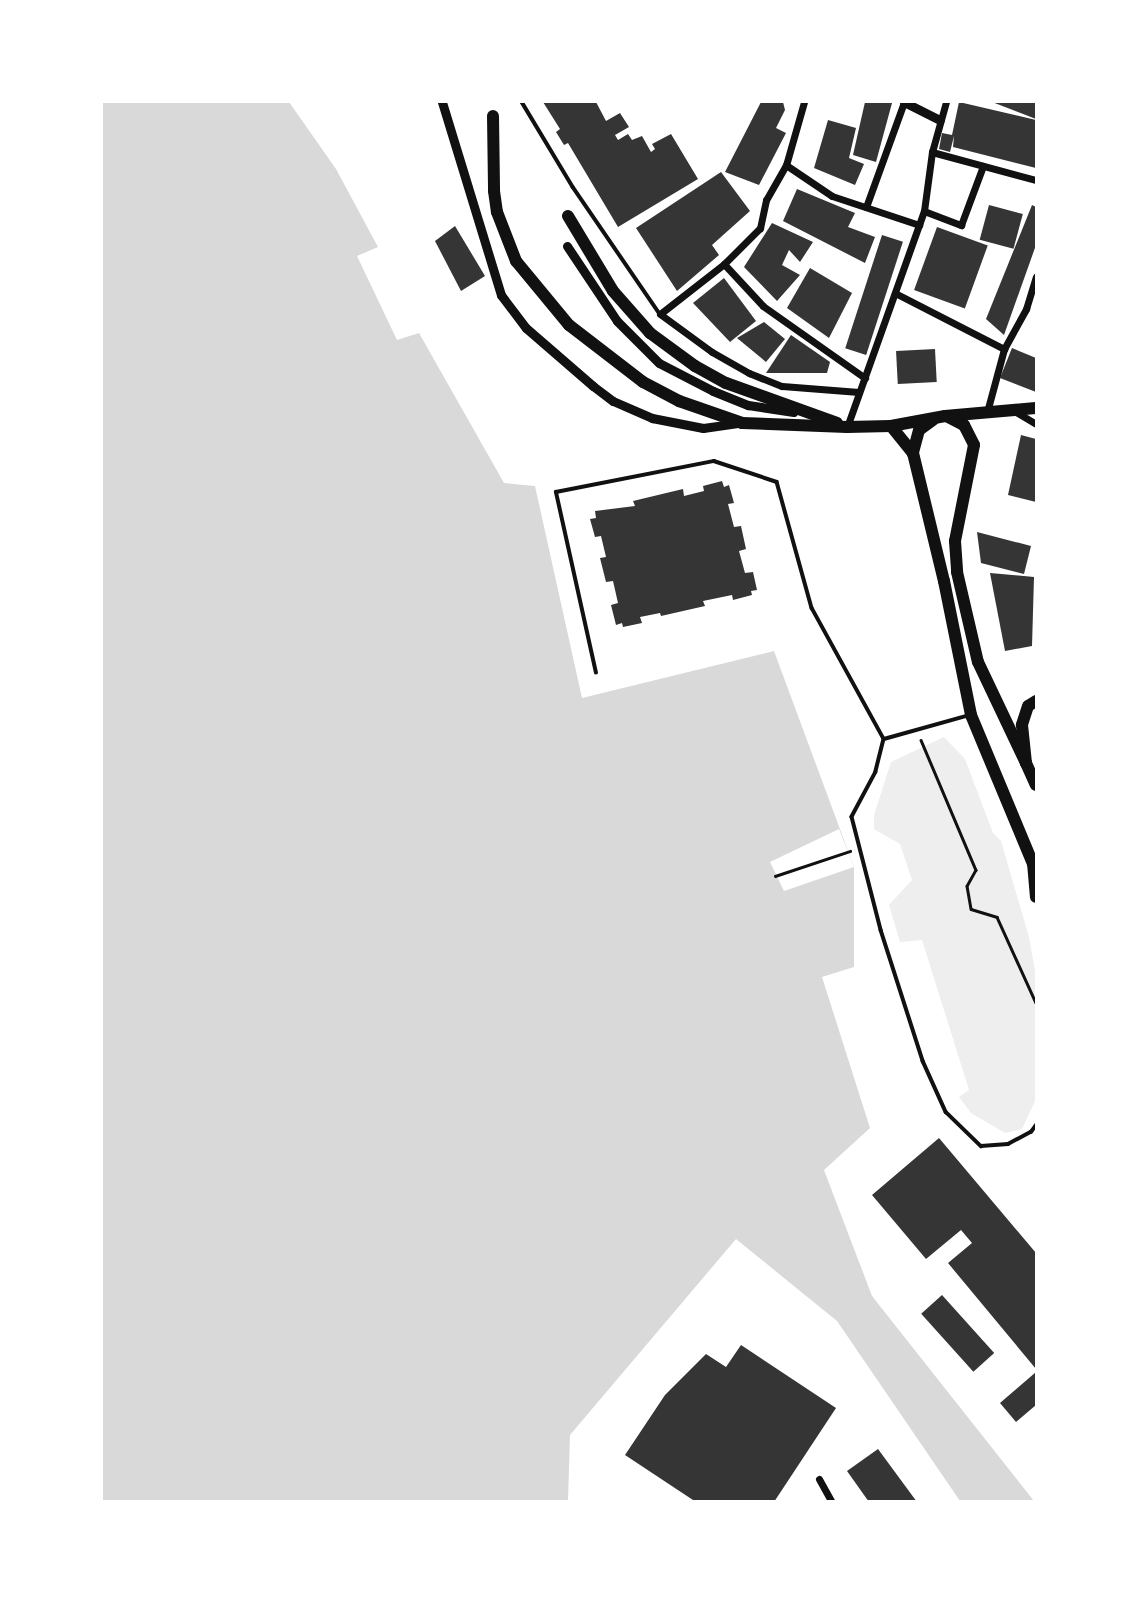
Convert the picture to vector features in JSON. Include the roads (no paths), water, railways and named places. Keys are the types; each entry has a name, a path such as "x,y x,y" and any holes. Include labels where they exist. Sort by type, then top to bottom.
{"main road":[{"path":"493,116 491,164 497,212 516,261 569,325 643,382 679,401 742,423 891,426 945,416 1037,408"},
{"path":"568,216 612,291 650,333 695,366 726,383 847,427"},
{"path":"913,453 919,430 945,416"},
{"path":"945,416 964,425 974,445 955,541 963,597 978,662 1037,785"},
{"path":"891,426 913,453 944,581 971,715 1035,867 1037,897"},
{"path":"1026,763 1022,725 1028,706 1037,701"}],"street":[{"path":"442,102 501,295 526,328 548,351 613,401 652,418 702,428 742,423"},
{"path":"804,102 786,165 766,201 760,228 724,264 660,314 712,352 771,382 782,386 859,392"},
{"path":"866,207 904,102 940,120"},
{"path":"847,427 919,225 932,152 946,102"},
{"path":"932,152 1037,180"},
{"path":"786,165 832,196 919,225"},
{"path":"923,211 961,225 983,166"},
{"path":"567,246 617,321 659,363 713,391 748,405 815,415"},
{"path":"724,264 763,306 865,378"},
{"path":"987,412 1004,349 1026,309 1037,277"},
{"path":"895,293 1004,349"},
{"path":"1012,410 1037,424"},
{"path":"819,1479 832,1502"}],"lane":[{"path":"522,102 573,187 660,314"},
{"path":"596,673 556,492 715,461 777,482 812,608 884,739 876,772 852,817 881,930 923,1061 946,1112 981,1146 1008,1144 1031,1132 1037,1125"},
{"path":"884,739 971,715"}]}
